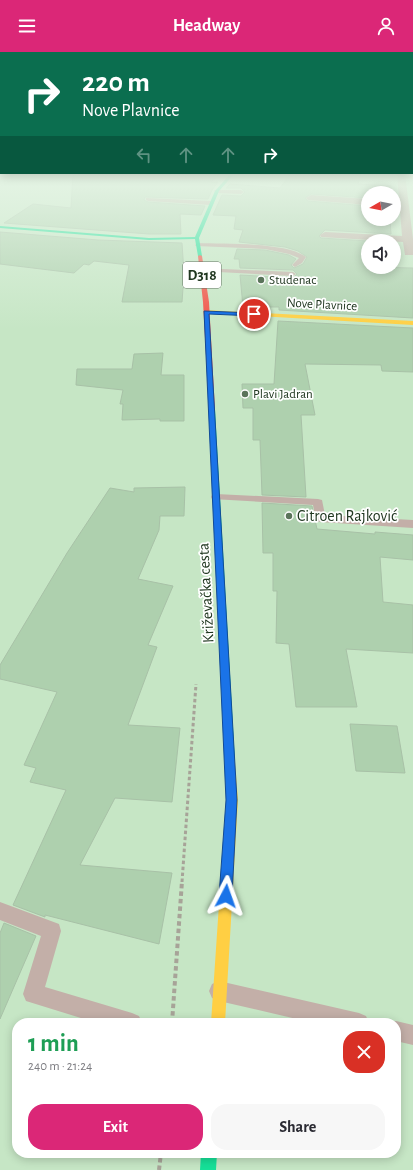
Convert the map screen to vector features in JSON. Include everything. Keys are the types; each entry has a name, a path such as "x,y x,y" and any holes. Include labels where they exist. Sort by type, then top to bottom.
{"main road":[{"name":"Križevačka cesta","path":"203,225 197,242 206,302 232,800 218,1018"},
{"path":"0,227 72,234 197,242"},
{"name":"Nove Plavnice","path":"206,312 413,323"},
{"path":"208,1170 209,1158"}],"street":[{"path":"406,225 409,254"},
{"path":"325,235 408,239"}],"lane":[{"path":"197,242 265,248 290,252 303,257 300,262 295,265"},
{"path":"201,270 293,274"},
{"path":"216,497 318,502 320,518 413,524"},
{"path":"0,911 52,931 33,994 115,1018"},
{"path":"219,991 337,1018"},
{"path":"401,1032 413,1035"}],"path":[{"path":"172,1018 196,679"},
{"path":"159,1170 160,1158"}],"building":[{"path":"33,225 181,225 181,234 149,234"},
{"path":"235,225 390,226 391,234 325,230 319,236 321,238 361,241 361,274 401,274 401,268 413,268 413,318 279,310 279,307 243,307 240,275 293,278 297,274 293,270 240,268 239,259 234,259 237,249 265,250 289,255 296,259 291,265 294,268 303,264 307,257 298,251 285,247 239,242 243,230 234,229"},
{"path":"0,232 98,240 182,243 185,288 183,288 182,302 122,302 129,265 94,261 89,265 84,264 74,273 0,264"},
{"path":"278,321 413,328 413,372 382,371 381,365 305,364 315,415 301,415 306,497 262,495 260,440 253,440 253,408 243,408 242,384 274,384"},
{"path":"163,353 161,375 184,375 184,421 160,421 160,419 122,420 123,404 120,404 123,390 76,385 77,369 132,369 134,354"},
{"path":"185,487 184,516 160,516 159,530 138,579 173,586 148,645 157,647 128,725 180,728 172,802 115,798 80,865 172,873 159,944 45,915 45,917 13,905 66,790 30,782 36,768 24,765 57,692 0,679 0,665 67,553 110,488 134,492 134,488"},
{"path":"262,503 312,506 317,529 375,534 375,532 413,535 413,560 380,557 383,602 413,605 413,653 346,649 357,707 296,707 289,644 276,643 277,591 273,591 273,553 263,553"},
{"path":"350,724 397,726 405,773 356,771"},
{"path":"4,923 36,936 0,1019 0,933"}],"traffic: fast":[{"path":"200,256 197,238 202,225"},
{"path":"0,227 149,239 197,238"},
{"path":"212,410 230,762"},
{"path":"208,1170 209,1158"}],"traffic: slow":[{"path":"206,312 413,323"},
{"path":"218,1018 232,800 230,762"}],"traffic: jam":[{"path":"200,256 206,302 212,410"}],"place":[{"name":"Studenac","path":"261,280"},
{"name":"Plavi Jadran","path":"245,394"},
{"name":"Citroen Rajković","path":"289,516"}],"route":[{"path":"226,896 232,800 206,312 254,314"}]}
